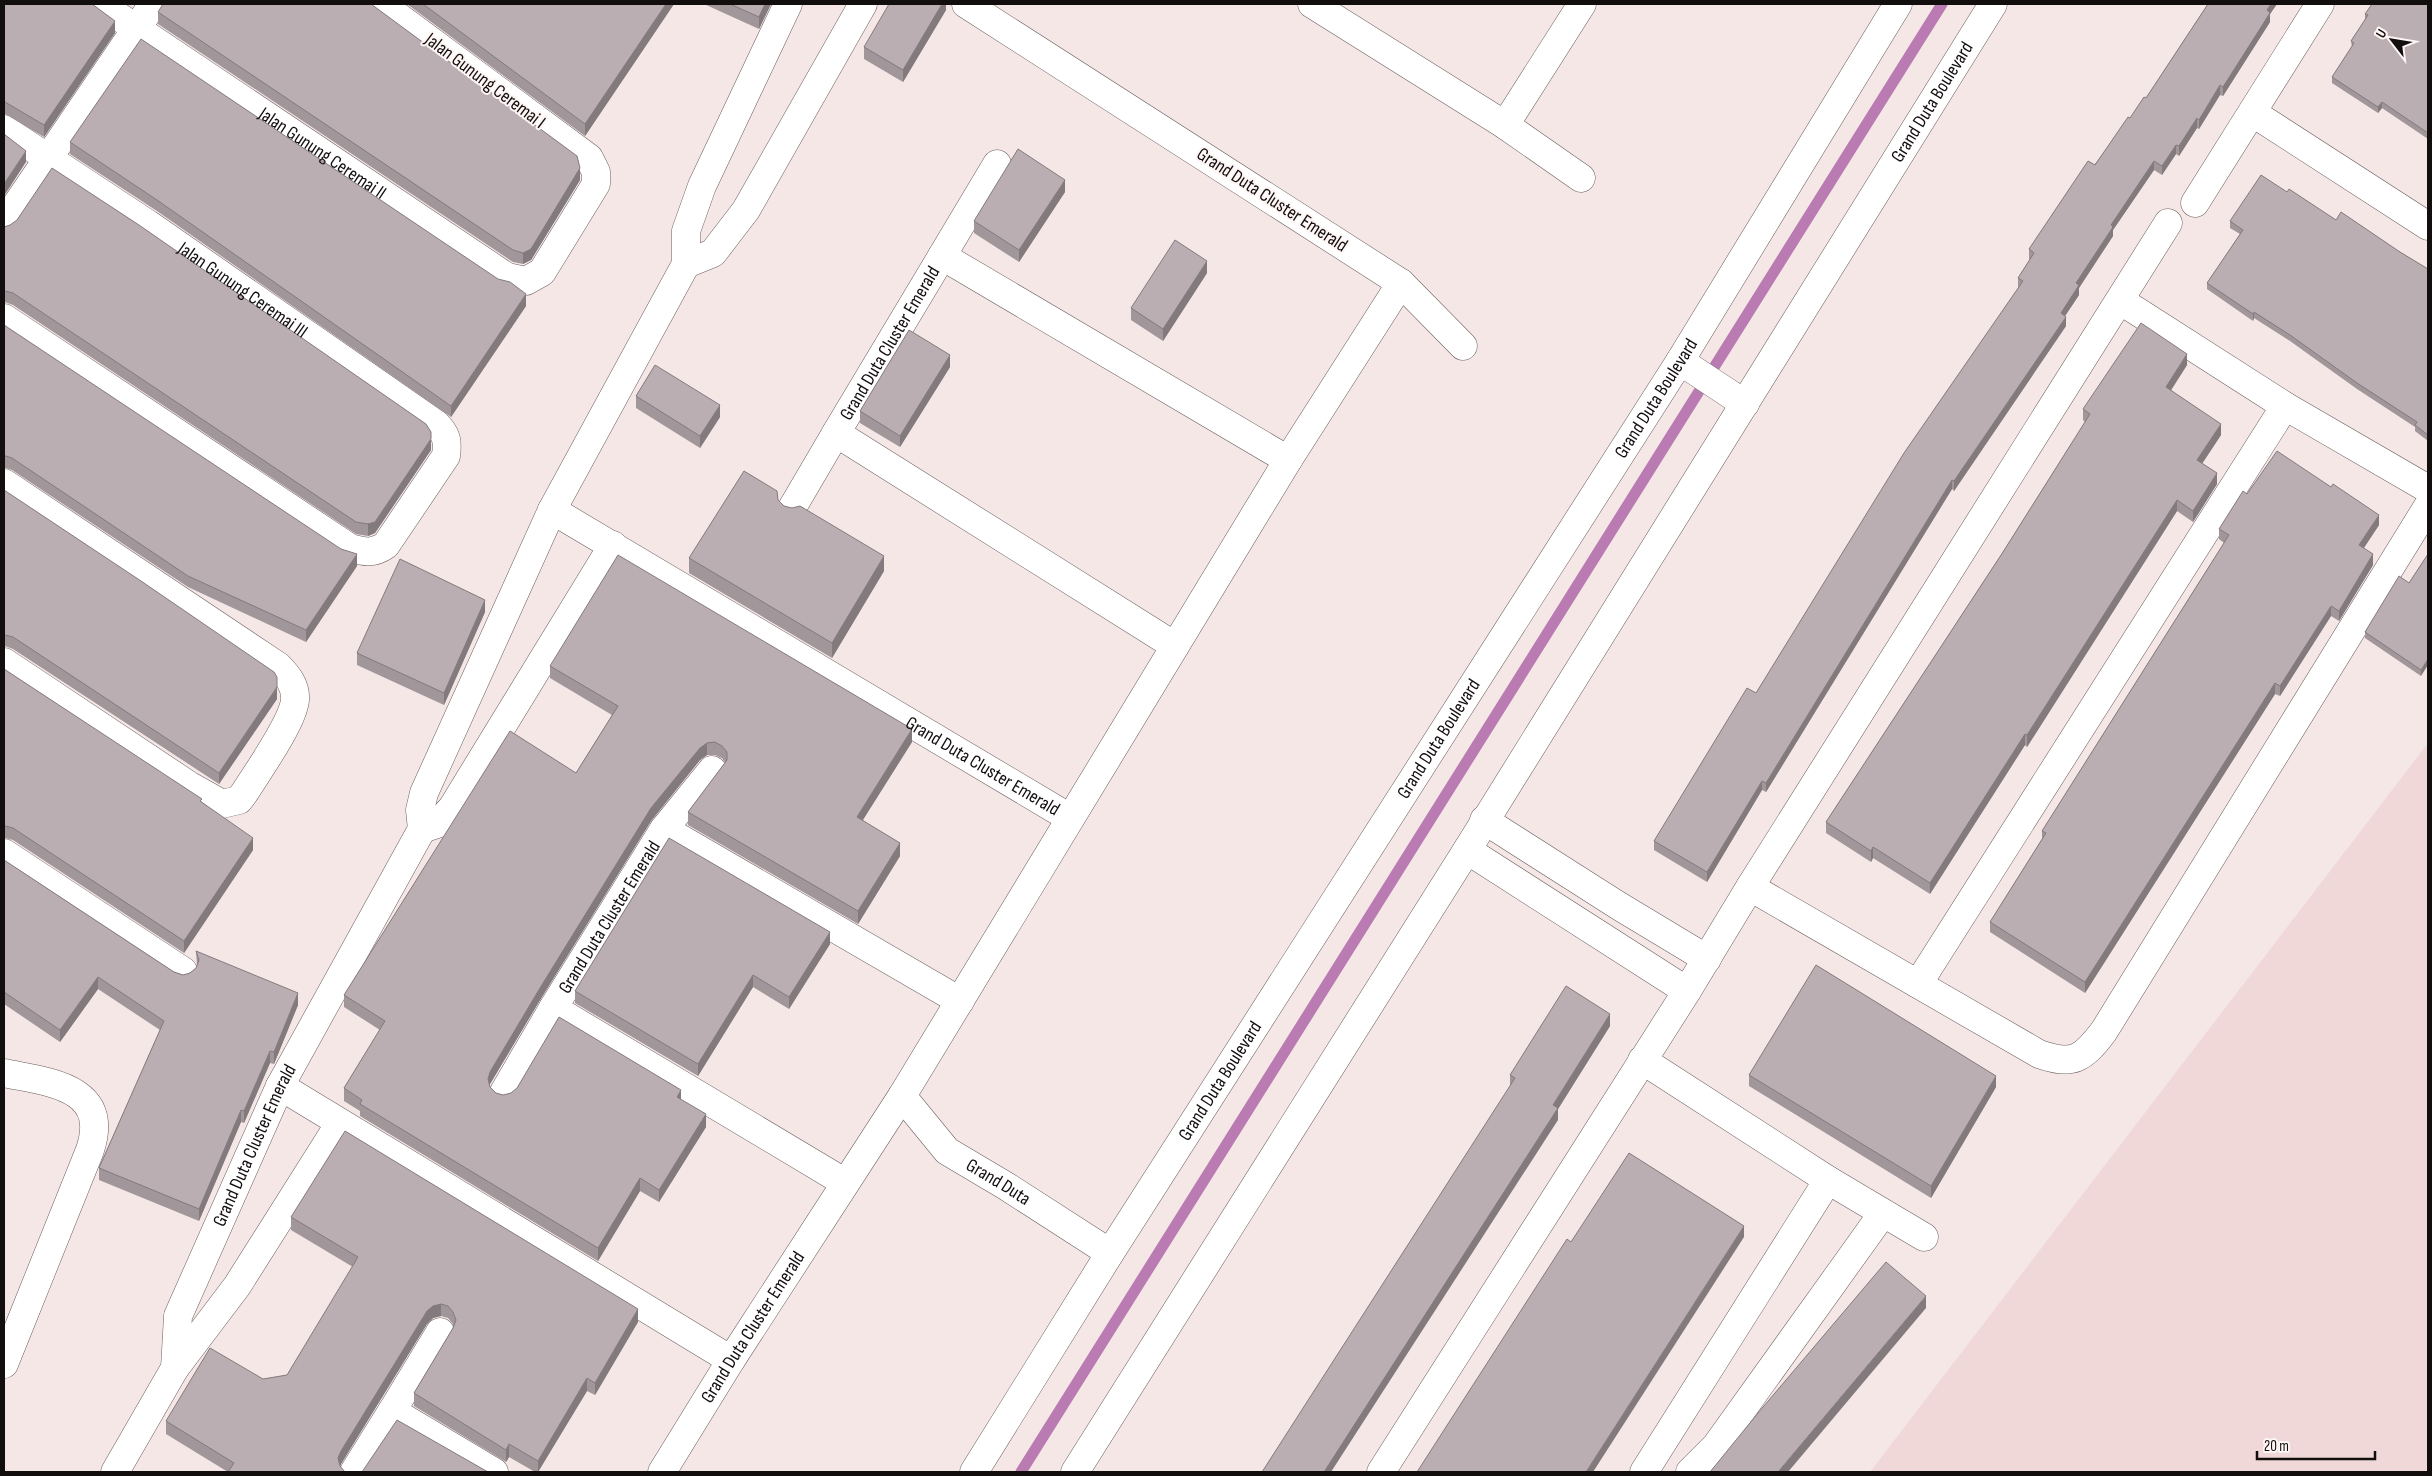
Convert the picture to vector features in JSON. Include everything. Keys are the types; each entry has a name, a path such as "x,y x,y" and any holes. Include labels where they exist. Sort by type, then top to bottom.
{"street":[{"name":"Jalan Gunung Ceremai II","path":"100,4 508,277"},
{"path":"4,223 153,4"},
{"name":"Jalan Gunung Ceremai I","path":"381,4 589,158 596,172 596,184 542,272 526,281 508,277"},
{"path":"613,545 452,808 437,824 422,829 420,810 424,793 552,510 686,264 686,231 702,186 788,4"},
{"path":"686,264 713,253 746,210 863,4"},
{"name":"Grand Duta Cluster Emerald","path":"662,1472 844,1182 902,1096 1288,460 1401,283 966,4"},
{"path":"1312,4 1505,125 1581,178"},
{"path":"1505,125 1582,4"},
{"name":"Grand Duta Boulevard","path":"974,1472 1110,1253 1688,366 1898,4"},
{"name":"Grand Duta Boulevard","path":"1075,1472 1467,850 1734,397 1993,4"},
{"path":"2194,203 2253,113 2320,4"},
{"path":"2253,113 2428,226"},
{"name":"Jalan Gunung Ceremai III","path":"4,129 148,224 436,424 446,434 448,442 446,456 386,545 377,551 366,552 350,548 4,318"},
{"path":"942,256 997,164"},
{"path":"1381,1472 1708,959 1750,887 2121,301 2168,223"},
{"name":"Grand Duta Cluster Emerald","path":"1175,646 836,433 942,256 1288,460"},
{"path":"1401,283 1463,346"},
{"path":"2121,301 2285,406 2428,489"},
{"path":"1688,366 1734,397"},
{"path":"1918,984 2285,406"},
{"path":"792,508 836,433"},
{"path":"4,482 278,666 288,676 294,686 295,700 288,719 245,792 239,800 222,804 190,786 4,662"},
{"path":"1750,887 2039,1054 2057,1060 2074,1060 2089,1051 2104,1031 2428,506"},
{"name":"Grand Duta Cluster Emerald","path":"552,510 1070,818"},
{"path":"664,829 712,770"},
{"path":"1484,820 1619,906 1708,959"},
{"name":"Grand Duta Cluster Emerald","path":"115,1472 175,1368 178,1316 280,1086 422,829"},
{"name":"Grand Duta Cluster Emerald","path":"844,1182 553,1008 664,829 960,1001"},
{"path":"1467,850 1687,991"},
{"path":"4,853 183,971"},
{"path":"504,1092 553,1008"},
{"path":"1642,1060 1828,1180 1924,1238"},
{"path":"4,1073 66,1086 80,1096 90,1109 94,1123 94,1138 90,1150 4,1364"},
{"path":"280,1086 731,1360"},
{"name":"Grand Duta","path":"902,1096 947,1152 1006,1186 1110,1253"},
{"path":"175,1368 237,1286 340,1123"},
{"path":"1644,1472 1828,1180"},
{"path":"1690,1472 1716,1446 1883,1213"},
{"path":"354,1472 440,1332"},
{"path":"392,1411 494,1472"}],"shaded area":[{"path":"2428,743 2428,1472 1870,1472"}],"building":[{"path":"4,4 92,4 115,21 44,125 4,102"},
{"path":"163,4 371,4 577,156 580,168 531,249 523,253 513,250 158,12"},
{"path":"423,4 666,4 585,124"},
{"path":"730,4 765,4 759,17"},
{"path":"889,4 942,4 903,70 864,47"},
{"path":"2208,4 2271,4 2267,10 2270,13 2223,87 2220,85 2199,120 2197,118 2179,146 2176,145 2162,166 2154,161 2111,225 2113,227 2076,283 2079,285 2061,313 2066,317 1954,481 1952,480 1766,783 1762,781 1707,872 1654,841 1747,688 1756,693 1904,453 2023,281 2018,278 2034,253 2029,249 2088,161 2095,165 2128,117 2130,118 2144,97 2146,98"},
{"path":"2372,4 2428,4 2428,133 2382,102 2378,107 2332,77 2354,43 2351,41 2368,15 2365,14"},
{"path":"141,39 498,279 510,282 526,294 451,406 157,200 70,142"},
{"path":"4,134 26,151 4,184"},
{"path":"1018,149 1065,180 1019,250 974,221"},
{"path":"52,168 139,225 426,424 431,432 431,439 375,522 368,524 356,522 13,293 4,291 4,227 17,220"},
{"path":"2261,175 2287,192 2289,189 2336,220 2341,212 2428,269 2428,435 2415,425 2417,422 2357,383 2290,335 2254,312 2253,314 2207,283 2243,230 2230,221"},
{"path":"1175,240 1207,261 1163,329 1131,308"},
{"path":"2141,323 2187,354 2166,387 2221,424 2197,460 2217,473 2193,511 2177,500 1930,883 1873,847 1871,851 1826,822 2003,552 2090,414 2083,409"},
{"path":"4,325 341,549 357,554 306,630 188,576 12,458 4,456"},
{"path":"909,330 950,355 900,436 860,411"},
{"path":"655,365 720,405 700,436 636,396"},
{"path":"2277,451 2331,487 2333,484 2379,515 2359,545 2373,554 2339,611 2331,606 2280,686 2275,683 2085,982 1990,922 2046,833 2042,831 2229,535 2219,529 2243,491 2247,494"},
{"path":"744,471 777,491 778,500 784,506 792,508 800,506 884,556 832,643 689,558"},
{"path":"4,490 274,672 277,677 277,687 219,773 13,637 4,635"},
{"path":"2428,554 2428,659 2421,670 2365,632 2399,576 2409,583"},
{"path":"618,555 912,729 857,817 900,843 858,911 688,812 727,760 727,752 722,746 715,742 707,743 700,748 651,808 540,988 490,1072 488,1079 490,1087 496,1093 503,1095 511,1093 517,1088 559,1017 681,1090 677,1097 706,1114 659,1190 640,1178 598,1248 360,1104 362,1100 344,1088 385,1021 344,995 510,731 576,773 618,706 550,666"},
{"path":"400,559 485,600 444,693 357,653"},
{"path":"4,669 202,799 200,801 253,838 184,941 13,828 4,826"},
{"path":"669,838 830,932 789,997 753,975 698,1064 575,991"},
{"path":"4,860 174,972 183,975 190,973 196,968 199,960 196,951 298,993 274,1052 270,1051 244,1111 241,1110 199,1209 99,1168 164,1021 98,977 60,1030 4,992"},
{"path":"1816,965 1996,1076 1931,1186 1749,1075"},
{"path":"1566,986 1610,1014 1553,1105 1558,1108 1324,1472 1262,1472 1515,1078 1510,1075"},
{"path":"345,1131 638,1309 595,1383 587,1378 538,1461 509,1444 506,1450 414,1393 456,1320 448,1306 441,1304 433,1306 427,1311 341,1451 338,1458 340,1466 345,1472 228,1472 234,1463 166,1421 210,1348 263,1379 287,1375 358,1257 291,1217"},
{"path":"1629,1153 1744,1226 1586,1472 1417,1472 1567,1239 1571,1242"},
{"path":"1886,1262 1926,1296 1778,1472 1710,1472 1758,1413"},
{"path":"397,1420 488,1472 362,1472"}],"waterway":[{"path":"1021,1472 1942,4"}]}
